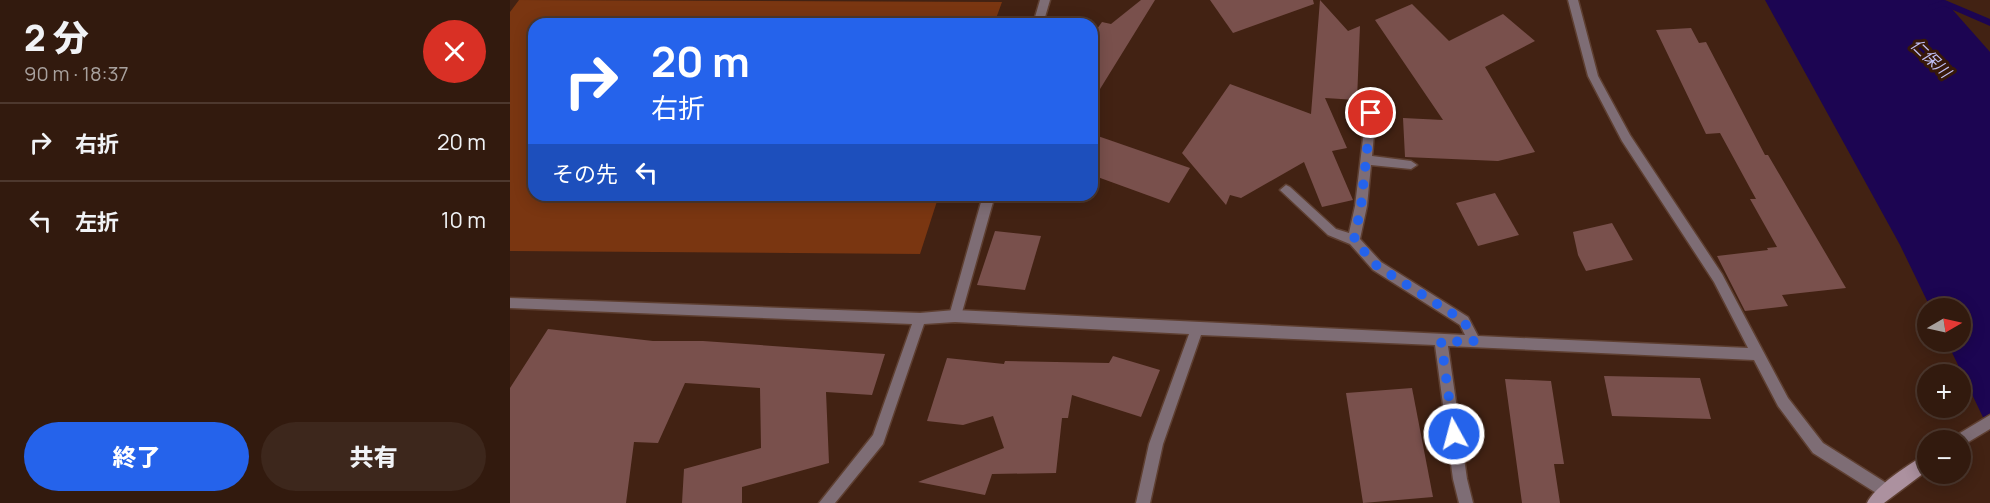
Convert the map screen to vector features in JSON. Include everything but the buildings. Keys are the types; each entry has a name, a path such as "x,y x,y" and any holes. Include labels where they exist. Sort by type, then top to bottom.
{"main road":[{"path":"1874,503 1886,491 1917,469"}],"street":[{"path":"1040,18 1045,0"},
{"path":"1573,0 1593,76 1626,138 1718,278 1783,402 1818,448 1886,491"},
{"path":"1354,240 1361,206 1371,113"},
{"path":"1366,160 1411,165"},
{"path":"1286,190 1332,232 1354,240 1377,266 1464,321 1474,342"},
{"path":"955,316 987,201"},
{"path":"510,303 920,319 955,316 1441,341 1757,354"},
{"path":"826,503 878,439 920,319"},
{"path":"1143,503 1156,444 1197,329"},
{"path":"1441,341 1460,479 1466,503"},
{"path":"1971,434 1990,421"}],"shaded area":[{"path":"519,0 1002,2 996,18 528,18 528,201 937,201 920,254 510,251 510,12"}],"water":[{"name":"仁保川","path":"1765,0 1944,0 1990,52 1990,432 1971,392 1971,364 1958,364 1952,352 1971,352 1971,298 1926,298 1900,245"}],"waterway":[{"path":"1932,7 1945,3 1990,23"}],"route":[{"path":"1371,113 1361,206 1354,240 1377,266 1464,321 1474,342 1441,341 1454,434"}]}
